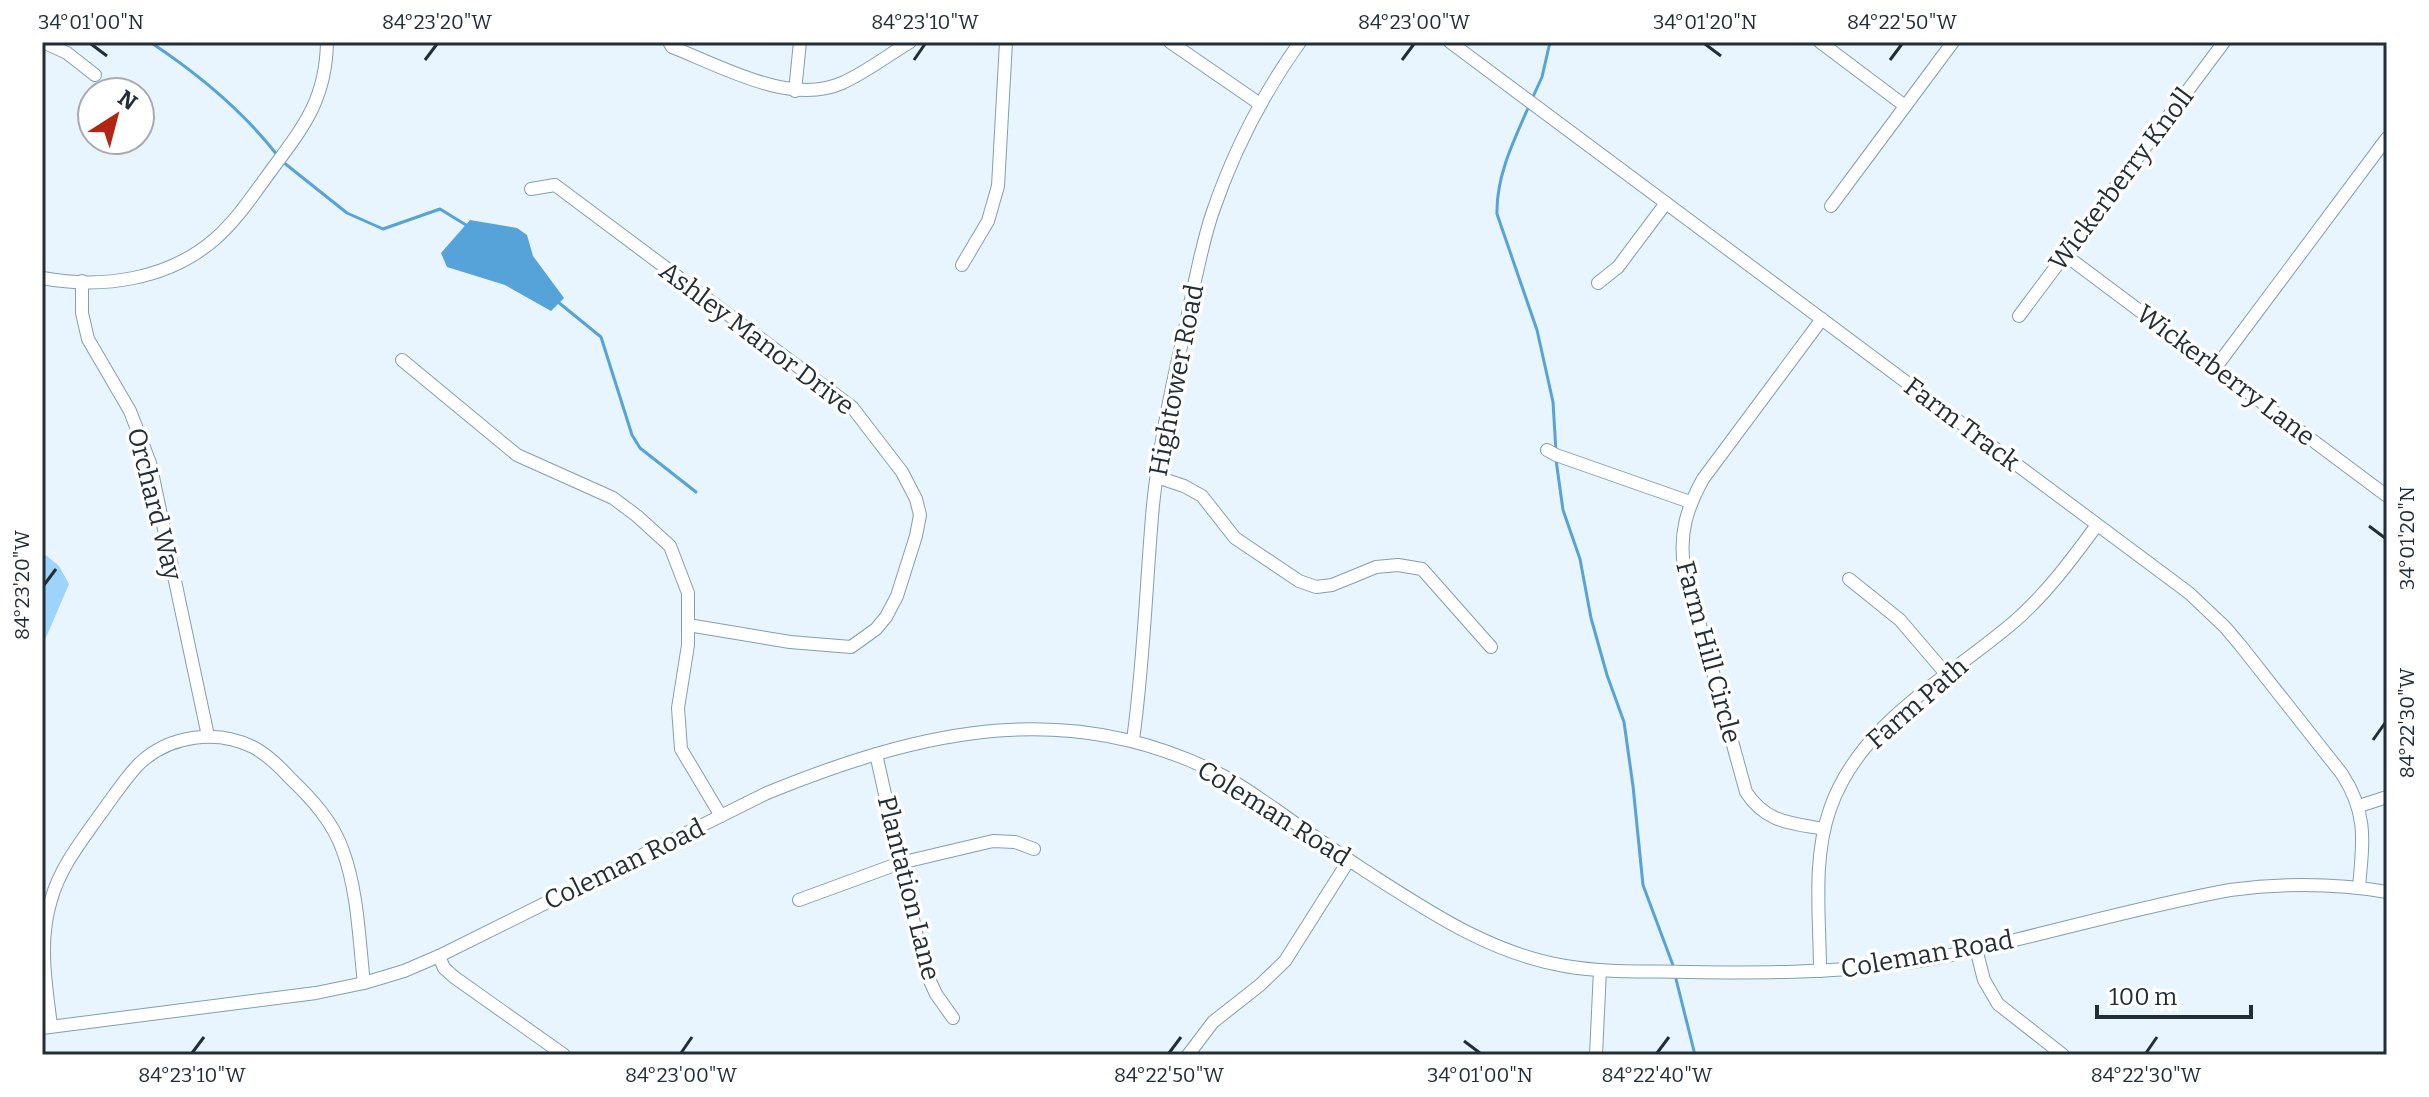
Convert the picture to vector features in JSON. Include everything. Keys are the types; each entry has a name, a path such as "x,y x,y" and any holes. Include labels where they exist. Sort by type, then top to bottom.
{"street":[{"path":"43,42 67,53 95,75"},
{"path":"42,278 114,282 144,277 175,266 217,238 233,221 311,113 324,81 327,42"},
{"path":"669,42 672,47 771,86 795,91 819,90 842,83 910,42"},
{"path":"795,91 800,42"},
{"path":"962,265 988,221 998,186 1006,42"},
{"path":"1170,42 1260,104"},
{"name":"Hightower Road","path":"1133,740 1157,477 1171,389 1211,216 1232,159 1260,104 1300,42"},
{"name":"Farm Track","path":"1450,42 2189,593 2225,627 2342,774 2359,806 2364,838 2359,887"},
{"path":"1820,42 1905,106"},
{"path":"1831,206 1953,42"},
{"name":"Wickerberry Knoll","path":"2019,316 2224,42"},
{"path":"2216,367 2387,138"},
{"name":"Ashley Manor Drive","path":"531,189 555,185 852,407 902,472 916,499 920,515 916,536 897,596 876,629 851,647 790,642 688,625"},
{"path":"1598,283 1618,267 1666,203"},
{"name":"Wickerberry Lane","path":"2065,255 2387,496"},
{"name":"Orchard Way","path":"82,281 82,313 88,339 130,411 150,463 208,736"},
{"name":"Farm Hill Circle","path":"1822,319 1703,479 1690,502 1682,534 1684,567 1746,792 1755,806 1769,817 1824,829"},
{"path":"402,360 517,455 613,498 670,546 688,593 688,645 678,708 681,749 721,816"},
{"path":"1547,450 1690,502"},
{"path":"1157,477 1202,496 1235,538 1299,581 1316,587 1332,585 1376,567 1398,565 1422,569 1491,647"},
{"name":"Farm Path","path":"1820,971 1819,871 1824,829 1840,786 1863,748 1889,721 2036,602 2060,576 2097,525"},
{"path":"1849,579 1900,620 1947,675"},
{"name":"Coleman Road","path":"47,1027 316,993 364,983 439,956 767,793 820,771 876,754 959,735 1013,728 1074,730 1133,740 1186,758 1233,781 1429,912 1487,942 1564,966 1600,970 1820,971 1898,964 2230,890 2295,884 2359,887 2387,892"},
{"path":"47,1027 43,937 50,901 64,868 127,778 141,763 155,751 191,738 208,736 238,741 266,755 310,797 329,823 351,876 364,983"},
{"name":"Plantation Lane","path":"876,754 924,968 936,994 953,1018"},
{"path":"2359,806 2387,797"},
{"path":"799,900 900,863 993,841 1015,842 1034,849"},
{"path":"1188,1055 1225,1011 1260,985 1285,961 1349,860"},
{"path":"1976,949 1984,980 1998,1004 2063,1055"},
{"path":"439,956 444,968 454,977 564,1055"},
{"path":"1596,1055 1600,970"}],"shaded area":[{"path":"470,220 517,228 527,235 533,256 564,298 551,311 505,285 447,267 441,253"},
{"path":"42,552 59,566 69,584 42,647"}],"waterway":[{"path":"150,42 218,94 278,156"},
{"path":"1532,99 1542,77 1550,42"},
{"path":"1529,106 1503,172 1497,214 1537,330 1553,402 1556,452"},
{"path":"283,162 347,213 383,229 440,209 466,225"},
{"path":"558,302 601,337 632,435 640,448 696,492"},
{"path":"1556,460 1563,510 1580,559 1591,618 1624,722 1643,885 1674,968"},
{"path":"1675,975 1695,1055"}]}
